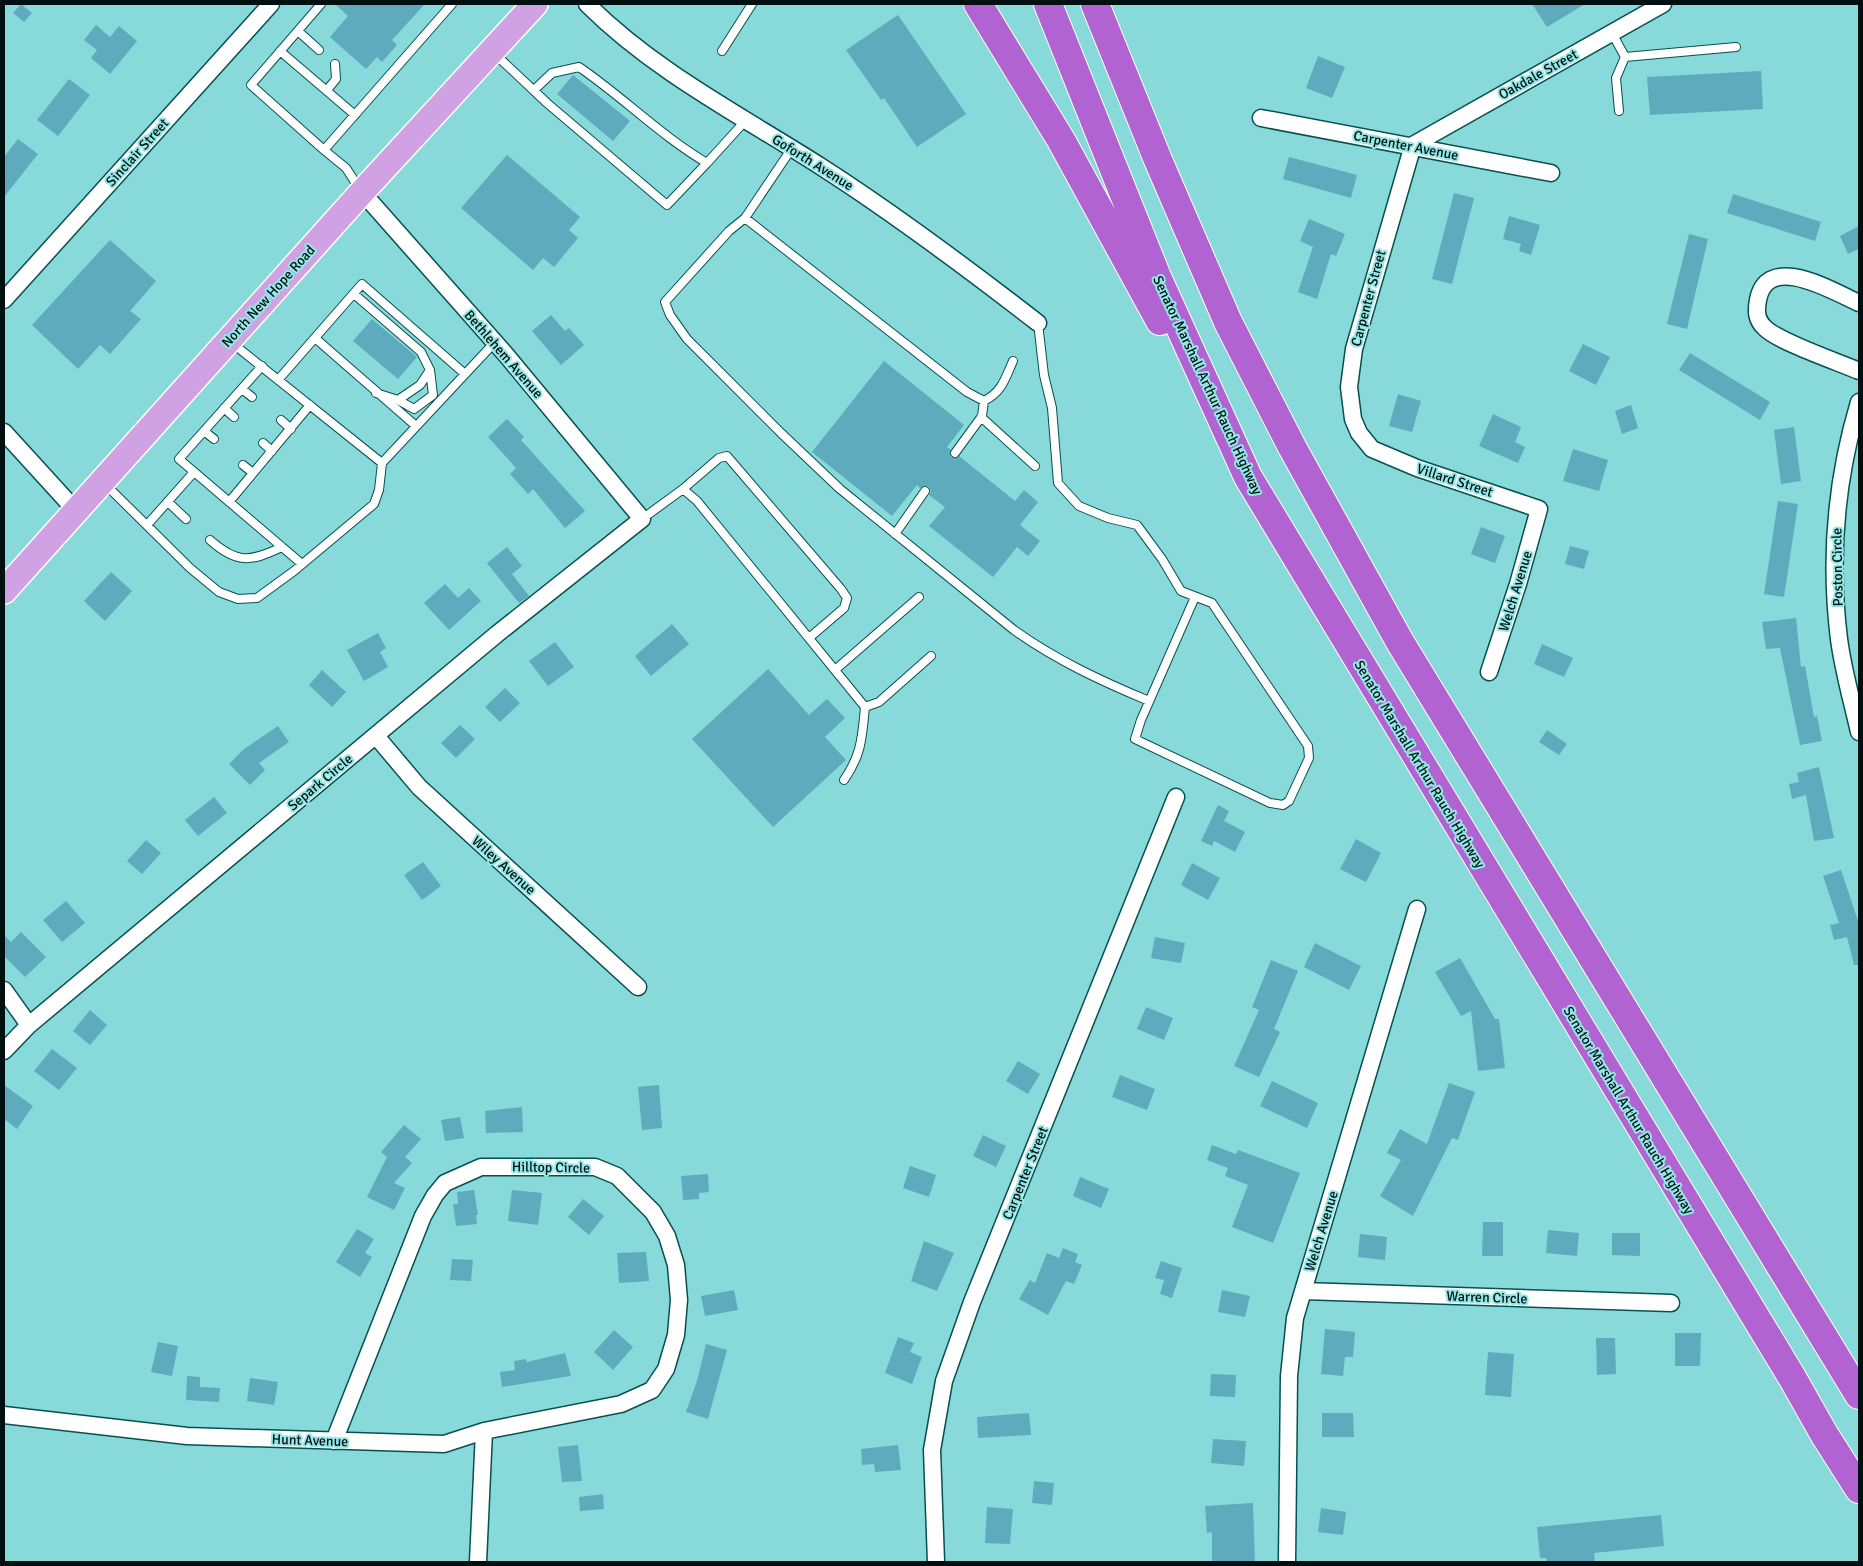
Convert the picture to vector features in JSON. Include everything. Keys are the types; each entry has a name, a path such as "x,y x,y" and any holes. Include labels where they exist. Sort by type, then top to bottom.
{"highway":[{"path":"978,4 1062,140 1132,272 1248,477"},
{"name":"Senator Marshall Arthur Rauch Highway","path":"1048,4 1157,277 1248,477 1793,1379 1824,1434 1859,1489"},
{"path":"1095,4 1228,322 1302,464 1400,642 1781,1264 1859,1395"},
{"path":"1115,4 1129,54 1129,89"},
{"path":"1781,1264 1859,1374"}],"main road":[{"name":"North New Hope Road","path":"4,591 362,192 535,4"}],"street":[{"name":"Sinclair Street","path":"4,300 271,4"},
{"name":"Goforth Avenue","path":"587,4 608,24 680,79 792,148 927,237 1038,323"},
{"name":"Oakdale Street","path":"1412,145 1663,4"},
{"name":"Carpenter Avenue","path":"1261,118 1412,145 1508,166 1551,173"},
{"name":"Carpenter Street","path":"1372,449 1359,433 1353,419 1349,387 1356,340 1412,145"},
{"name":"Bethlehem Avenue","path":"362,192 495,342 642,519"},
{"path":"1859,303 1812,282 1787,275 1767,283 1759,295 1756,311 1761,324 1775,336 1859,371"},
{"name":"Poston Circle","path":"1859,402 1848,441 1839,488 1835,546 1839,638 1859,732"},
{"path":"4,432 76,510"},
{"name":"Villard Street","path":"1372,449 1417,468 1539,509"},
{"name":"Welch Avenue","path":"1489,672 1518,584 1539,509"},
{"name":"Separk Circle","path":"4,1051 29,1025 498,634 642,519"},
{"name":"Wiley Avenue","path":"376,736 419,787 638,987"},
{"name":"Carpenter Street","path":"936,1562 932,1450 944,1382 972,1302 1176,797"},
{"name":"Welch Avenue","path":"1287,1562 1290,1376 1295,1318 1416,909"},
{"path":"4,990 29,1025"},
{"name":"Hilltop Circle","path":"334,1441 423,1216 435,1195 445,1183 481,1167 596,1167 617,1176 653,1212 667,1236 676,1265 679,1300 676,1335 666,1368 652,1390 621,1404 484,1431"},
{"name":"Warren Circle","path":"1303,1291 1671,1304"},
{"name":"Hunt Avenue","path":"4,1415 187,1436 334,1441 444,1444 484,1431"},
{"path":"478,1562 484,1431"}],"lane":[{"path":"321,4 251,85 346,168 362,192"},
{"path":"324,150 452,4"},
{"path":"722,51 752,4"},
{"path":"298,31 319,50"},
{"path":"1612,33 1625,57"},
{"path":"1625,57 1736,46"},
{"path":"280,51 355,114"},
{"path":"492,51 547,103 667,206 746,120"},
{"path":"1619,111 1616,78 1625,57"},
{"path":"326,90 336,79 335,64"},
{"path":"534,90 552,73 579,67 610,89 690,153 707,163"},
{"path":"792,148 745,218 729,231 665,302 670,315 687,339 738,392 840,489 894,534 1014,630 1044,651 1090,676 1149,701"},
{"path":"745,218 967,392 984,401"},
{"path":"278,380 362,284 465,374"},
{"path":"354,294 421,352 430,370 433,394 414,409 398,400 376,393"},
{"path":"1038,323 1044,374 1052,408 1058,484 1079,506 1137,525 1162,558 1181,591 1212,603 1308,746 1309,758 1289,801 1283,805 1270,803 1135,739 1149,701 1196,597"},
{"path":"315,338 416,426"},
{"path":"229,340 382,463"},
{"path":"102,481 204,580 219,592 238,599 257,598 302,564 374,504 379,490 382,463 495,342"},
{"path":"955,453 981,417 984,401 1001,389 1013,361"},
{"path":"262,366 179,459 302,564"},
{"path":"398,400 420,385 430,370"},
{"path":"242,389 252,397"},
{"path":"229,502 310,405"},
{"path":"224,408 234,417"},
{"path":"981,417 1035,466"},
{"path":"281,420 291,429"},
{"path":"204,431 214,439"},
{"path":"263,443 272,451"},
{"path":"642,519 683,489 719,458 728,456 847,598 844,608 809,638"},
{"path":"243,465 253,473"},
{"path":"147,525 194,472"},
{"path":"683,489 697,501 865,707 862,736 856,762 844,780"},
{"path":"894,534 925,492"},
{"path":"168,502 186,519"},
{"path":"210,540 223,552 236,558 262,556 282,547"},
{"path":"835,670 919,597"},
{"path":"865,707 879,702 931,656"}],"building":[{"path":"21,4 32,13 24,22 13,13"},
{"path":"335,4 425,4 392,40 397,45 382,62 377,57 366,69 330,37 348,16"},
{"path":"1532,4 1585,4 1547,27"},
{"path":"898,15 966,114 917,147 884,98 881,100 846,50"},
{"path":"96,25 110,37 119,26 137,41 110,74 91,58 97,50 84,40"},
{"path":"1318,56 1345,67 1332,98 1306,88"},
{"path":"1761,71 1763,109 1650,115 1647,77"},
{"path":"573,75 630,121 613,141 557,94"},
{"path":"69,79 90,95 58,136 37,120"},
{"path":"18,139 38,154 4,197 4,157"},
{"path":"507,155 580,217 569,230 578,238 554,267 543,258 533,270 461,208"},
{"path":"1289,157 1357,175 1351,198 1283,179"},
{"path":"1454,193 1474,198 1452,284 1432,279"},
{"path":"1733,194 1821,222 1815,241 1727,213"},
{"path":"1509,216 1540,225 1531,255 1519,251 1521,244 1503,239"},
{"path":"1309,219 1345,234 1336,256 1331,254 1317,299 1298,292 1313,247 1300,241"},
{"path":"1859,226 1859,249 1848,254 1840,236"},
{"path":"1689,234 1708,239 1687,329 1667,324"},
{"path":"110,240 156,281 130,311 141,319 110,354 100,345 78,369 32,325"},
{"path":"551,315 565,331 569,328 584,345 561,365 532,331"},
{"path":"372,319 417,357 398,379 353,341"},
{"path":"1583,344 1610,357 1596,385 1569,371"},
{"path":"1690,353 1770,402 1760,420 1679,370"},
{"path":"884,361 964,425 947,447 951,450 951,457 959,456 1015,501 1024,490 1038,502 1020,525 1040,541 1028,556 1017,547 993,577 929,526 945,507 929,495 931,491 928,486 920,488 917,485 892,516 812,452"},
{"path":"1398,394 1421,401 1412,432 1389,426"},
{"path":"1631,405 1638,428 1622,434 1615,411"},
{"path":"1493,414 1521,427 1515,442 1525,447 1518,463 1479,446"},
{"path":"507,419 524,437 521,440 585,511 565,528 533,489 528,494 510,474 516,468 488,437"},
{"path":"1794,427 1801,481 1781,484 1774,430"},
{"path":"1573,449 1608,460 1599,491 1563,481"},
{"path":"1778,501 1798,504 1784,597 1764,594"},
{"path":"1481,527 1505,536 1495,563 1471,554"},
{"path":"1570,546 1589,551 1584,569 1565,564"},
{"path":"507,547 522,566 512,574 529,596 519,603 487,563"},
{"path":"111,572 132,591 105,621 84,601"},
{"path":"445,584 458,598 469,588 481,601 449,630 424,603"},
{"path":"1796,618 1801,667 1805,666 1814,717 1817,716 1822,741 1800,745 1780,648 1766,649 1762,622"},
{"path":"672,624 689,644 651,676 635,656"},
{"path":"378,633 386,648 380,652 388,667 364,681 347,650"},
{"path":"555,642 574,667 548,686 529,661"},
{"path":"1542,644 1573,658 1564,677 1534,664"},
{"path":"768,669 809,715 827,699 845,718 825,737 846,760 773,827 692,739"},
{"path":"322,670 346,692 332,707 309,685"},
{"path":"505,688 520,703 500,722 485,707"},
{"path":"460,725 475,739 456,758 441,743"},
{"path":"278,726 289,742 259,763 265,770 250,785 229,764 244,749"},
{"path":"1547,730 1567,744 1559,755 1539,742"},
{"path":"1819,767 1834,838 1814,841 1806,795 1792,799 1789,784 1799,782 1797,773"},
{"path":"214,797 227,813 198,836 185,820"},
{"path":"1218,805 1229,811 1224,821 1245,832 1235,852 1214,841 1212,846 1201,841"},
{"path":"1356,839 1381,853 1366,882 1340,869"},
{"path":"146,840 161,853 142,874 127,861"},
{"path":"423,862 441,886 422,900 404,875"},
{"path":"1192,863 1220,878 1208,900 1181,885"},
{"path":"1841,870 1859,924 1859,965 1854,965 1847,937 1834,940 1830,925 1839,923 1823,876"},
{"path":"66,901 85,923 62,942 43,920"},
{"path":"21,932 46,957 25,977 4,956 4,935 11,942"},
{"path":"1155,937 1185,943 1181,963 1151,958"},
{"path":"1315,943 1361,966 1349,990 1304,967"},
{"path":"1460,958 1495,1019 1499,1019 1505,1068 1478,1071 1471,1011 1461,1016 1435,972"},
{"path":"1271,960 1298,971 1274,1029 1280,1032 1259,1077 1234,1066 1259,1010 1252,1007"},
{"path":"1146,1007 1173,1018 1164,1040 1137,1029"},
{"path":"90,1010 107,1025 90,1045 73,1031"},
{"path":"52,1049 77,1068 59,1090 34,1071"},
{"path":"1018,1061 1040,1074 1028,1094 1006,1081"},
{"path":"1120,1075 1155,1089 1147,1110 1112,1097"},
{"path":"1272,1081 1318,1103 1307,1128 1260,1106"},
{"path":"1449,1083 1475,1092 1458,1140 1452,1138 1413,1216 1380,1196 1401,1160 1387,1153 1400,1129 1427,1144"},
{"path":"4,1085 33,1106 17,1129 4,1119"},
{"path":"659,1085 662,1128 642,1130 638,1087"},
{"path":"522,1107 523,1132 486,1133 485,1111"},
{"path":"460,1117 464,1138 445,1141 441,1120"},
{"path":"404,1125 421,1139 405,1157 412,1163 394,1183 405,1188 394,1210 367,1197 387,1157 381,1152"},
{"path":"983,1135 1006,1146 996,1167 973,1156"},
{"path":"1212,1145 1236,1154 1238,1150 1300,1173 1273,1243 1232,1227 1248,1185 1225,1176 1228,1168 1207,1160"},
{"path":"910,1166 936,1175 929,1197 903,1188"},
{"path":"708,1174 709,1192 699,1193 699,1199 683,1200 681,1176"},
{"path":"1080,1177 1109,1189 1101,1208 1073,1196"},
{"path":"474,1190 478,1215 476,1215 477,1224 456,1226 453,1204 458,1204 457,1192"},
{"path":"512,1190 542,1193 538,1225 508,1221"},
{"path":"583,1199 604,1216 589,1235 568,1217"},
{"path":"1483,1222 1503,1222 1503,1256 1482,1256"},
{"path":"357,1229 374,1239 365,1253 372,1257 360,1277 336,1262"},
{"path":"1548,1230 1579,1233 1577,1256 1546,1253"},
{"path":"1612,1233 1640,1233 1640,1256 1612,1255"},
{"path":"1360,1234 1387,1237 1385,1260 1358,1257"},
{"path":"924,1241 954,1253 937,1291 911,1281"},
{"path":"1063,1248 1078,1254 1075,1262 1082,1265 1074,1284 1066,1281 1048,1315 1019,1299 1030,1280 1035,1283 1047,1253 1059,1258"},
{"path":"646,1252 649,1281 619,1283 617,1253"},
{"path":"452,1259 473,1260 471,1281 450,1280"},
{"path":"1161,1261 1182,1268 1172,1298 1160,1294 1164,1280 1155,1278"},
{"path":"734,1290 738,1310 705,1316 701,1296"},
{"path":"1222,1290 1250,1296 1245,1317 1218,1312"},
{"path":"1325,1329 1355,1332 1353,1357 1345,1357 1343,1376 1321,1374"},
{"path":"614,1330 633,1347 613,1370 594,1352"},
{"path":"1675,1333 1701,1333 1700,1366 1675,1366"},
{"path":"898,1337 914,1343 910,1352 922,1357 912,1384 885,1373"},
{"path":"1596,1338 1615,1338 1616,1374 1597,1375"},
{"path":"158,1342 178,1346 172,1376 151,1372"},
{"path":"706,1344 727,1350 708,1419 686,1412 697,1381"},
{"path":"1488,1352 1514,1354 1511,1397 1485,1395"},
{"path":"565,1353 571,1376 502,1387 500,1372 515,1370 514,1361 526,1359 527,1362"},
{"path":"1211,1374 1236,1375 1235,1397 1210,1396"},
{"path":"187,1376 200,1377 200,1387 220,1388 219,1402 186,1400"},
{"path":"250,1378 278,1382 274,1405 247,1401"},
{"path":"1029,1413 1031,1435 978,1438 977,1417"},
{"path":"1322,1413 1353,1413 1354,1437 1322,1437"},
{"path":"1213,1439 1246,1441 1244,1466 1211,1463"},
{"path":"578,1445 582,1481 562,1482 558,1447"},
{"path":"898,1445 901,1470 875,1472 874,1464 862,1465 861,1449"},
{"path":"1034,1481 1054,1483 1052,1505 1032,1503"},
{"path":"603,1494 604,1509 580,1511 579,1497"},
{"path":"1253,1503 1255,1562 1212,1562 1212,1532 1207,1533 1205,1506"},
{"path":"987,1507 1013,1509 1010,1544 985,1543"},
{"path":"1321,1508 1346,1512 1343,1535 1318,1532"},
{"path":"1661,1515 1664,1546 1594,1553 1595,1562 1547,1562 1546,1558 1540,1558 1537,1527"}]}
